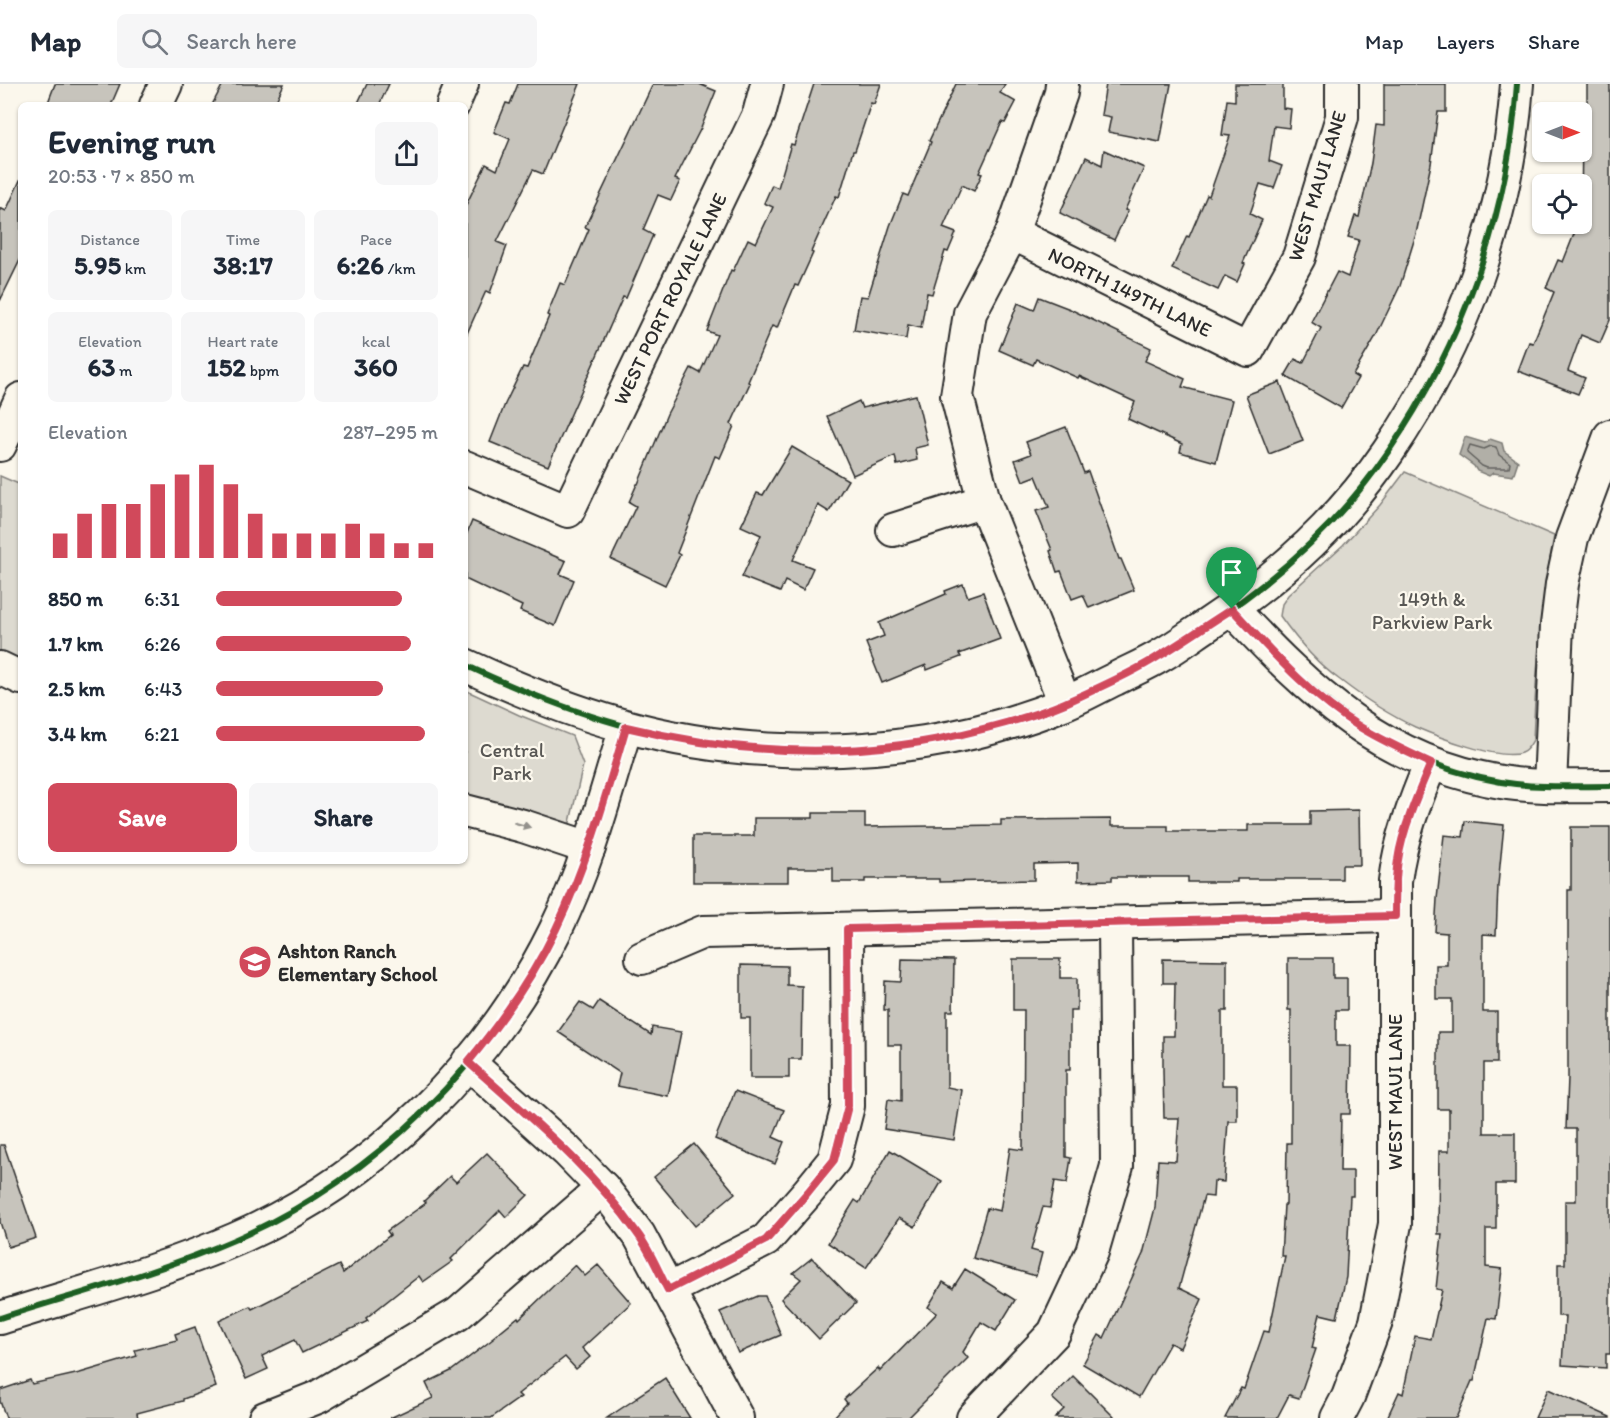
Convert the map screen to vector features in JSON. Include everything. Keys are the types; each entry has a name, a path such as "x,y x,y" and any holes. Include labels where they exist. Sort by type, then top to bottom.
{"street":[{"path":"157,102 166,84"},
{"path":"454,102 462,84"},
{"name":"WEST PORT ROYALE LANE","path":"468,468 568,512 759,114 767,84"},
{"path":"1062,84 1061,93 1012,233 970,313 957,396 984,501 1065,703"},
{"name":"WEST MAUI LANE","path":"1248,350 1299,257 1342,117 1342,84"},
{"path":"468,666 554,704 662,736 722,746 781,750 846,750 904,745 966,734 1020,719 1065,703 1158,657 1263,586 1342,510 1388,453 1436,376 1480,272 1496,219 1512,140 1517,84"},
{"name":"NORTH 149TH LANE","path":"1012,233 1248,350"},
{"path":"18,406 0,446 18,455"},
{"path":"1550,786 1557,625 1562,584 1572,538 1610,436"},
{"path":"893,530 984,501"},
{"path":"1232,609 1280,660 1332,707 1360,728 1431,763 1504,783 1610,786"},
{"path":"0,668 18,677"},
{"path":"0,1318 191,1257 238,1238 278,1218 347,1175 387,1144 424,1110 468,1062 497,1025 535,967 559,923 589,848 626,727"},
{"name":"WEST MAUI LANE","path":"1337,1418 1348,1397 1376,1322 1395,1224 1395,881 1398,857 1431,763"},
{"path":"468,812 523,826 589,848"},
{"path":"642,958 703,932 1395,916"},
{"path":"973,1418 1053,1333 1092,1252 1117,1166 1115,923"},
{"path":"668,1290 766,1240 834,1160 848,1106 847,929"},
{"path":"468,1062 567,1151 603,1188 639,1235 737,1418"},
{"path":"265,1418 318,1397 458,1314 603,1188"}],"green space":[{"name":"149th & Parkview Park","path":"1405,472 1554,536 1540,638 1533,740 1521,753 1511,755 1484,751 1425,731 1395,717 1357,693 1315,659 1280,616 1282,604 1288,595 1343,545 1380,505"},
{"path":"0,476 18,484 18,664 0,655"},
{"name":"Central Park","path":"468,691 572,736 583,765 568,831 468,799"}],"water":[{"path":"1465,437 1485,443 1490,439 1502,443 1504,451 1518,461 1513,476 1493,473 1489,476 1477,471 1459,455"}],"building":[{"path":"55,84 120,84 112,102 48,102"},
{"path":"223,84 284,84 275,102 214,102"},
{"path":"367,84 389,84 380,102 358,102"},
{"path":"518,84 580,84 543,174 533,170 497,242 507,246 490,293 486,291 468,331 468,201 486,164 497,170 510,139 494,132 506,103 510,104"},
{"path":"653,84 699,84 716,91 701,128 675,179 680,181 671,200 658,195 643,230 653,235 548,466 490,442 523,367 527,368 560,283 565,285 589,229 585,227"},
{"path":"814,84 881,84 874,104 871,103 855,151 853,151 839,197 836,196 811,252 813,253 798,286 795,285 777,328 772,326 731,424 734,426 720,458 715,456 677,553 680,555 665,585 611,559 636,506 629,502 667,414 691,368 700,373 717,335 707,331 731,270 733,271 748,239 756,243 773,207 764,203 772,185 778,188 791,144 794,145"},
{"path":"956,84 1005,84 1000,93 1016,102 1005,123 1002,122 979,173 982,174 974,191 962,185 943,228 956,233 948,252 945,251 932,294 927,293 921,328 908,325 906,339 854,330 860,296 868,297 890,226 903,194 908,196 931,142 929,141"},
{"path":"1106,84 1171,84 1160,142 1108,132 1111,117 1101,115"},
{"path":"1235,84 1283,84 1283,108 1291,109 1289,128 1274,126 1269,161 1282,166 1274,188 1260,184 1250,214 1262,220 1243,263 1245,264 1237,282 1225,276 1218,290 1172,269 1207,195 1209,196 1230,136 1222,135 1227,100 1235,101"},
{"path":"1384,84 1446,84 1446,112 1438,112 1431,164 1416,234 1400,286 1376,336 1353,375 1358,378 1341,408 1285,376 1295,359 1303,363 1321,328 1311,322 1337,272 1348,277 1359,240 1348,237 1355,216 1359,217 1371,163 1376,125 1384,126"},
{"path":"1587,84 1610,84 1610,320 1600,343 1581,335 1568,371 1585,378 1578,394 1518,371 1529,342 1533,343 1554,292 1546,288 1558,260 1563,262 1574,234 1592,234 1592,174 1582,174 1582,162 1592,162 1592,102 1587,102"},
{"path":"1104,150 1144,168 1114,240 1060,213 1086,157 1102,165"},
{"path":"18,185 18,264 0,301 0,208 6,211"},
{"path":"1039,297 1070,309 1151,348 1145,361 1185,379 1182,387 1232,400 1216,462 1180,452 1182,444 1128,419 1135,402 1036,359 1033,365 999,350 1018,303 1034,310"},
{"path":"1280,382 1303,441 1269,454 1246,395"},
{"path":"916,395 928,445 915,448 917,460 897,465 895,456 853,475 827,416 859,401 862,408"},
{"path":"1066,427 1084,473 1088,471 1119,559 1121,559 1134,590 1089,608 1083,595 1072,599 1061,571 1057,572 1050,551 1052,550 1036,511 1049,507 1036,476 1023,481 1015,460 1031,454 1026,442"},
{"path":"792,447 848,480 829,512 818,505 793,560 813,568 803,590 785,581 780,592 742,577 761,535 741,526 757,493 763,495"},
{"path":"472,521 566,561 560,574 574,580 555,626 520,611 522,606 468,580 468,531"},
{"path":"963,584 968,597 983,592 1000,639 959,654 961,657 927,670 926,665 882,683 866,643 884,636 879,623 946,594 945,591"},
{"path":"1359,810 1360,865 1342,865 1342,879 1237,879 1237,882 1188,882 1188,877 1112,877 1112,880 1078,881 1078,863 1034,864 1034,880 939,882 939,879 865,879 865,882 833,882 833,868 788,868 788,882 693,882 693,836 754,836 754,818 813,818 813,813 865,813 865,827 1001,825 1001,820 1111,819 1111,826 1168,826 1168,831 1248,831 1248,825 1310,825 1310,811"},
{"path":"1465,821 1504,825 1496,935 1483,934 1483,1012 1497,1012 1497,1063 1484,1063 1484,1133 1515,1133 1515,1184 1496,1184 1496,1229 1486,1229 1486,1267 1502,1269 1496,1319 1488,1318 1474,1381 1456,1418 1387,1418 1399,1392 1403,1394 1415,1336 1431,1339 1442,1290 1436,1289 1442,1234 1438,1234 1439,1151 1449,1151 1449,1109 1438,1109 1438,1032 1452,1032 1452,999 1436,999 1436,965 1447,965 1447,933 1435,932 1444,835 1463,837"},
{"path":"1571,827 1610,827 1610,1354 1606,1354 1606,1368 1562,1365 1565,1316 1558,1316 1558,1264 1565,1264 1565,1201 1576,1201 1576,1129 1566,1129 1568,890 1571,890"},
{"path":"1288,958 1333,958 1333,978 1347,978 1347,1010 1336,1010 1336,1046 1351,1046 1350,1114 1341,1114 1340,1171 1353,1171 1346,1277 1337,1318 1320,1314 1312,1348 1316,1349 1299,1398 1289,1395 1277,1418 1225,1418 1241,1388 1244,1389 1264,1331 1269,1332 1285,1256 1281,1256 1284,1205 1286,1205 1287,1143 1291,1143 1291,1010 1288,1010"},
{"path":"902,959 954,960 953,1011 947,1011 947,1087 962,1090 954,1140 884,1129 888,1099 901,1101 901,1045 888,1045 888,1010 884,1010 885,981 901,982"},
{"path":"1013,959 1060,959 1060,978 1077,978 1077,1010 1070,1010 1070,1070 1066,1070 1066,1157 1071,1158 1067,1183 1055,1181 1050,1208 1043,1207 1031,1250 1042,1253 1036,1276 973,1258 987,1208 1000,1211 1010,1148 1023,1150 1024,1010 1013,1010"},
{"path":"1163,959 1227,960 1227,1011 1222,1011 1222,1085 1237,1085 1237,1121 1228,1121 1224,1182 1214,1181 1213,1197 1204,1196 1179,1288 1202,1299 1180,1348 1170,1343 1139,1397 1083,1364 1099,1335 1104,1338 1143,1254 1155,1208 1158,1160 1176,1161 1179,1118 1164,1118 1163,1070 1163,1036 1174,1036 1175,983 1163,983"},
{"path":"741,965 787,966 787,985 802,986 801,1059 789,1059 789,1078 750,1078 750,1018 741,1018"},
{"path":"599,1001 651,1035 652,1027 681,1032 668,1096 617,1086 620,1073 558,1032 580,1002 593,1010"},
{"path":"735,1091 784,1110 773,1137 784,1142 775,1164 715,1139"},
{"path":"694,1144 735,1193 695,1226 654,1177"},
{"path":"0,1145 4,1145 36,1238 8,1247 0,1222"},
{"path":"890,1150 942,1181 915,1227 899,1218 866,1268 828,1243 855,1200 859,1203"},
{"path":"487,1153 528,1195 506,1217 500,1210 451,1259 453,1261 423,1282 419,1276 366,1318 368,1321 302,1353 295,1340 262,1356 268,1369 246,1379 219,1321 250,1306 252,1309 339,1265 343,1273 390,1235 387,1231 426,1203 424,1201 450,1176 456,1182"},
{"path":"812,1258 856,1303 819,1339 781,1299 801,1279 793,1273"},
{"path":"575,1265 585,1276 598,1265 631,1303 582,1348 590,1357 576,1369 565,1357 518,1394 521,1397 491,1418 390,1418 433,1398 426,1383 451,1371 518,1317 519,1319"},
{"path":"965,1269 1015,1300 996,1331 981,1322 963,1352 968,1358 908,1418 833,1418 847,1403 844,1399 878,1368 880,1371 937,1313 928,1307 943,1282 953,1288"},
{"path":"758,1296 765,1296 781,1335 738,1353 720,1312"},
{"path":"195,1327 216,1387 183,1399 183,1401 137,1413 138,1418 6,1418 0,1401 0,1390 30,1380 32,1384 80,1373 137,1356 135,1350 177,1340 175,1334"},
{"path":"1073,1376 1115,1418 1055,1418 1064,1409 1052,1398"},
{"path":"665,1378 690,1418 607,1418 636,1397"},
{"path":"1548,1389 1610,1417 1610,1418 1535,1418"}],"cycle path":[{"path":"468,666 504,683 581,712 658,734 739,747 817,751 889,747 995,727 1070,701 1154,659 1233,607 1306,547 1329,525 1370,477 1415,410 1439,367 1459,322 1492,230 1504,182 1517,84"},
{"path":"1232,609 1261,640 1320,695 1384,741 1420,758 1459,772 1501,782 1542,786 1610,786"},
{"path":"0,1318 149,1272 236,1239 286,1214 334,1184 380,1151 422,1113 461,1072 497,1027 528,980 555,931 586,856 626,727"}],"place":[{"name":"Ashton Ranch Elementary School","path":"255,962"}],"route":[{"path":"1232,609 1272,652 1332,707 1360,728 1431,763 1398,857 1395,916 847,929 848,1106 834,1160 766,1240 668,1290 639,1235 603,1188 567,1151 468,1062 511,1006 555,931 589,848 626,727 662,736 722,746 781,750 846,750 936,740 994,727 1065,703 1158,657 1232,609"}]}
